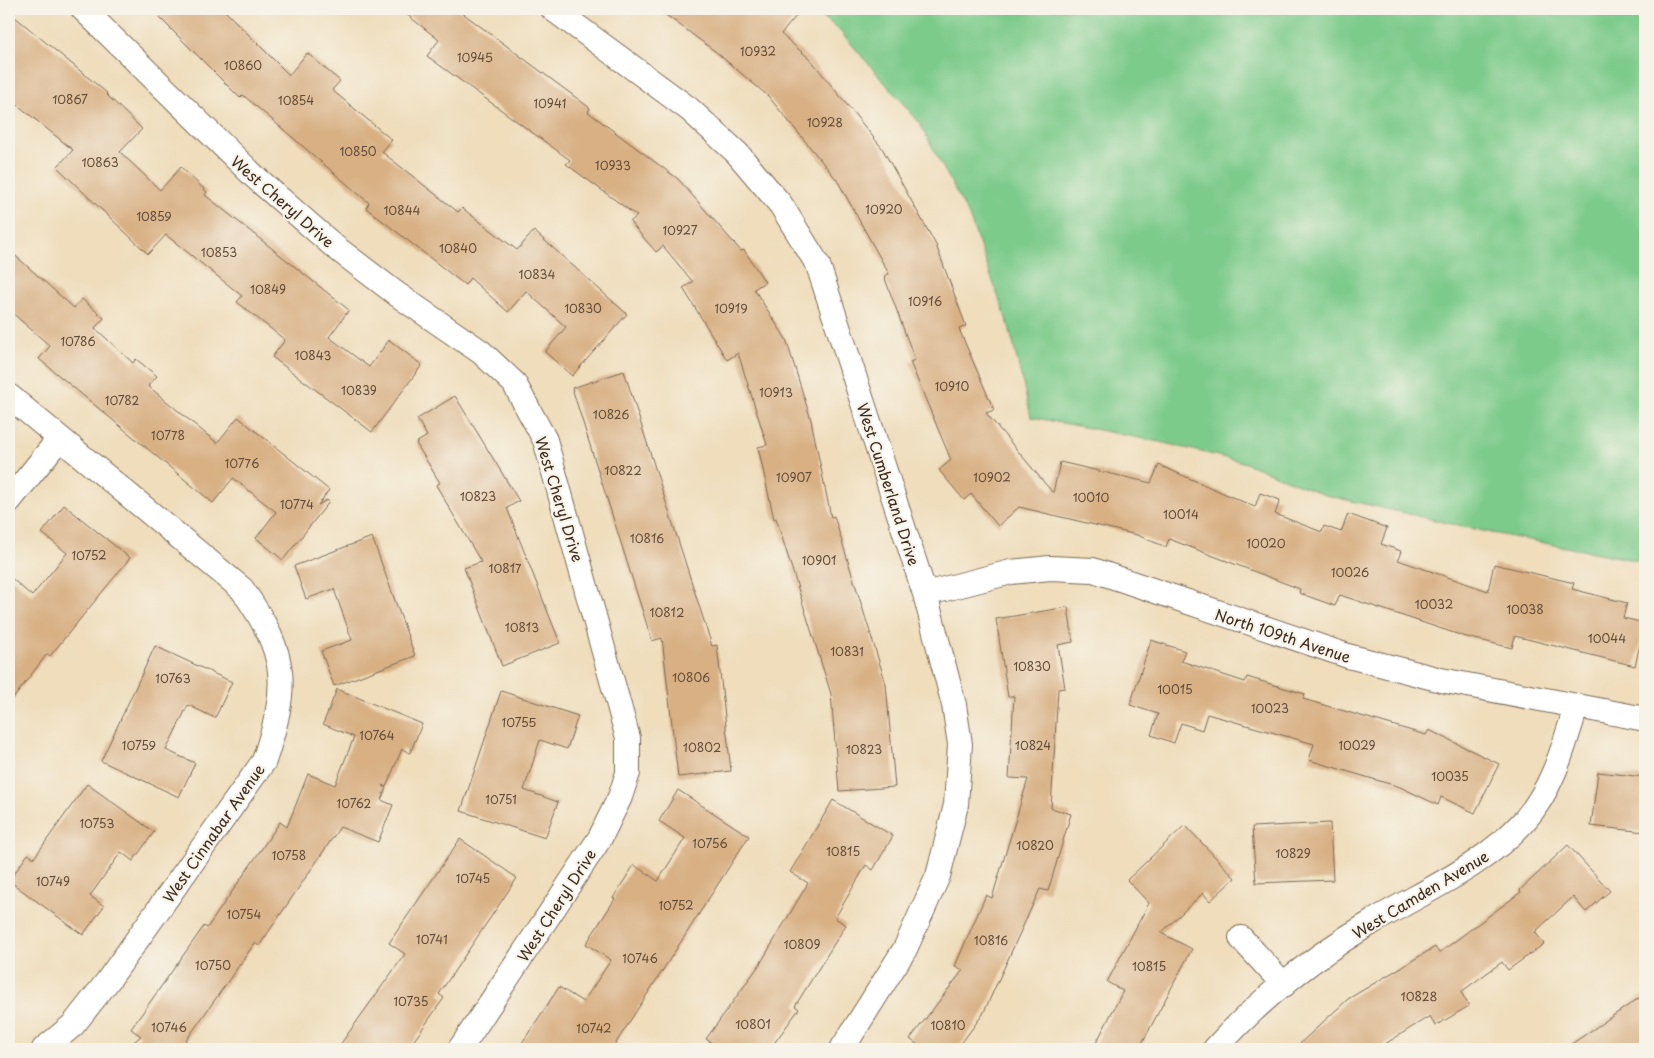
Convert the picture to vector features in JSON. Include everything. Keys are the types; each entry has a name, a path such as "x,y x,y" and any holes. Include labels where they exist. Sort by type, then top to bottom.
{"street":[{"name":"West Cheryl Drive","path":"83,9 255,177 335,247 398,295 481,352 514,383 544,440 628,738 628,773 620,797 600,838 460,1049"},
{"name":"West Cumberland Drive","path":"553,9 689,109 737,153 782,205 818,265 925,594 954,705 960,744 956,805 938,876 905,950 842,1049"},
{"name":"West Cinnabar Avenue","path":"9,396 242,589 260,615 277,650 282,686 276,724 264,761 107,982 73,1026 44,1049"},
{"path":"9,501 59,439"},
{"name":"North 109th Avenue","path":"925,594 1011,572 1050,568 1093,570 1348,656 1441,680 1645,719"},
{"name":"West Camden Avenue","path":"1215,1049 1236,1026 1332,946 1456,875 1493,850 1526,819 1552,778 1576,706"},
{"path":"1241,938 1284,985"}],"green space":[{"path":"814,9 1645,9 1645,562 1492,533 1325,495 1243,462 1160,442 1031,417 1009,326 969,216 919,122 840,31"}],"building":[{"path":"151,9 223,9 289,75 307,53 340,81 332,90 392,140 382,152 458,212 462,208 517,250 534,231 627,314 572,376 545,352 566,327 526,291 508,312 470,278 465,285 366,208 369,203 243,95 240,98"},
{"path":"400,9 457,9 590,108 588,112 678,179 741,251 744,250 765,282 754,289 786,339 811,420 831,517 834,516 886,684 895,787 839,791 831,694 776,518 774,519 758,447 767,445 738,353 727,360 683,288 693,282 663,246 656,252 630,222 637,216 566,164 570,160 427,56 439,40"},
{"path":"658,9 802,9 781,34 810,59 882,148 936,245 966,326 959,329 994,410 986,413 1053,493 1060,462 1151,483 1159,465 1255,507 1260,493 1280,500 1275,514 1322,532 1324,526 1341,532 1348,514 1387,528 1381,544 1401,551 1398,560 1488,591 1494,564 1574,583 1572,589 1627,603 1623,618 1645,623 1635,666 1515,636 1512,648 1463,636 1340,595 1335,606 1299,593 1300,589 1169,539 1166,547 1137,535 1019,507 998,526 971,494 964,500 939,470 951,460 910,362 915,360 884,276 889,274 837,180 768,96 716,52"},
{"path":"9,12 107,93 142,129 120,152 160,190 181,167 207,192 205,195 349,310 329,337 369,367 389,340 422,365 372,432 272,357 285,340 237,302 242,296 166,235 148,254 57,167 73,150 9,98"},
{"path":"9,250 74,308 82,299 104,318 95,328 133,363 136,359 157,376 148,386 217,443 238,417 329,490 318,505 327,500 329,502 283,560 256,538 276,512 233,478 213,503 39,359 50,346 9,310"},
{"path":"624,371 712,646 717,645 731,771 678,777 662,638 652,641 572,388"},
{"path":"455,396 519,501 507,508 560,643 502,666 464,568 481,562 436,485 440,483 416,443 427,436 417,419"},
{"path":"64,505 130,558 50,656 47,654 9,704 9,576 32,596 67,553 42,533"},
{"path":"372,537 415,656 334,686 321,651 352,640 334,589 306,599 294,566"},
{"path":"1068,607 1073,642 1058,645 1065,688 1058,689 1051,808 1071,814 1048,891 1040,889 983,1014 957,1049 923,1049 910,1039 963,970 955,966 986,895 992,898 1028,779 1009,778 1014,696 1008,697 996,619"},
{"path":"1151,640 1185,651 1181,661 1245,682 1247,677 1305,694 1303,699 1426,735 1429,730 1499,764 1475,813 1441,797 1438,805 1400,787 1309,760 1314,744 1207,714 1202,730 1181,723 1174,743 1151,735 1158,714 1130,705"},
{"path":"155,646 232,682 215,718 188,705 166,750 195,763 179,797 101,761"},
{"path":"337,689 422,724 410,753 402,749 386,787 382,785 386,788 381,800 393,805 378,842 340,827 259,946 255,943 180,1049 125,1049 141,1036 131,1029 204,926 207,928 280,822 287,827 308,774 335,785 354,737 323,724"},
{"path":"501,691 578,716 567,749 540,740 524,790 558,802 545,838 461,811"},
{"path":"1598,772 1645,777 1645,832 1591,826"},
{"path":"87,784 154,832 133,861 121,852 90,896 104,906 83,935 9,881 28,854 34,858"},
{"path":"678,790 749,836 612,1049 518,1049 559,987 583,1002 611,960 586,944 634,865 658,881 685,838 659,821"},
{"path":"833,800 893,836 873,870 866,865 835,918 846,925 795,1006 799,1009 770,1049 721,1049 706,1039 760,964 808,883 790,872"},
{"path":"1330,823 1333,880 1256,883 1252,827"},
{"path":"1185,825 1235,878 1210,901 1203,893 1161,933 1192,949 1139,1049 1093,1049 1123,991 1107,982 1149,903 1127,880"},
{"path":"460,839 517,878 439,994 444,998 408,1049 337,1049 405,954 389,943"},
{"path":"1568,845 1610,891 1586,912 1573,897 1535,932 1544,944 1508,970 1502,962 1461,992 1469,1006 1435,1026 1430,1016 1377,1049 1294,1049 1348,999 1435,947 1439,953 1521,892 1520,890"},
{"path":"1645,994 1645,1049 1564,1049"}]}
